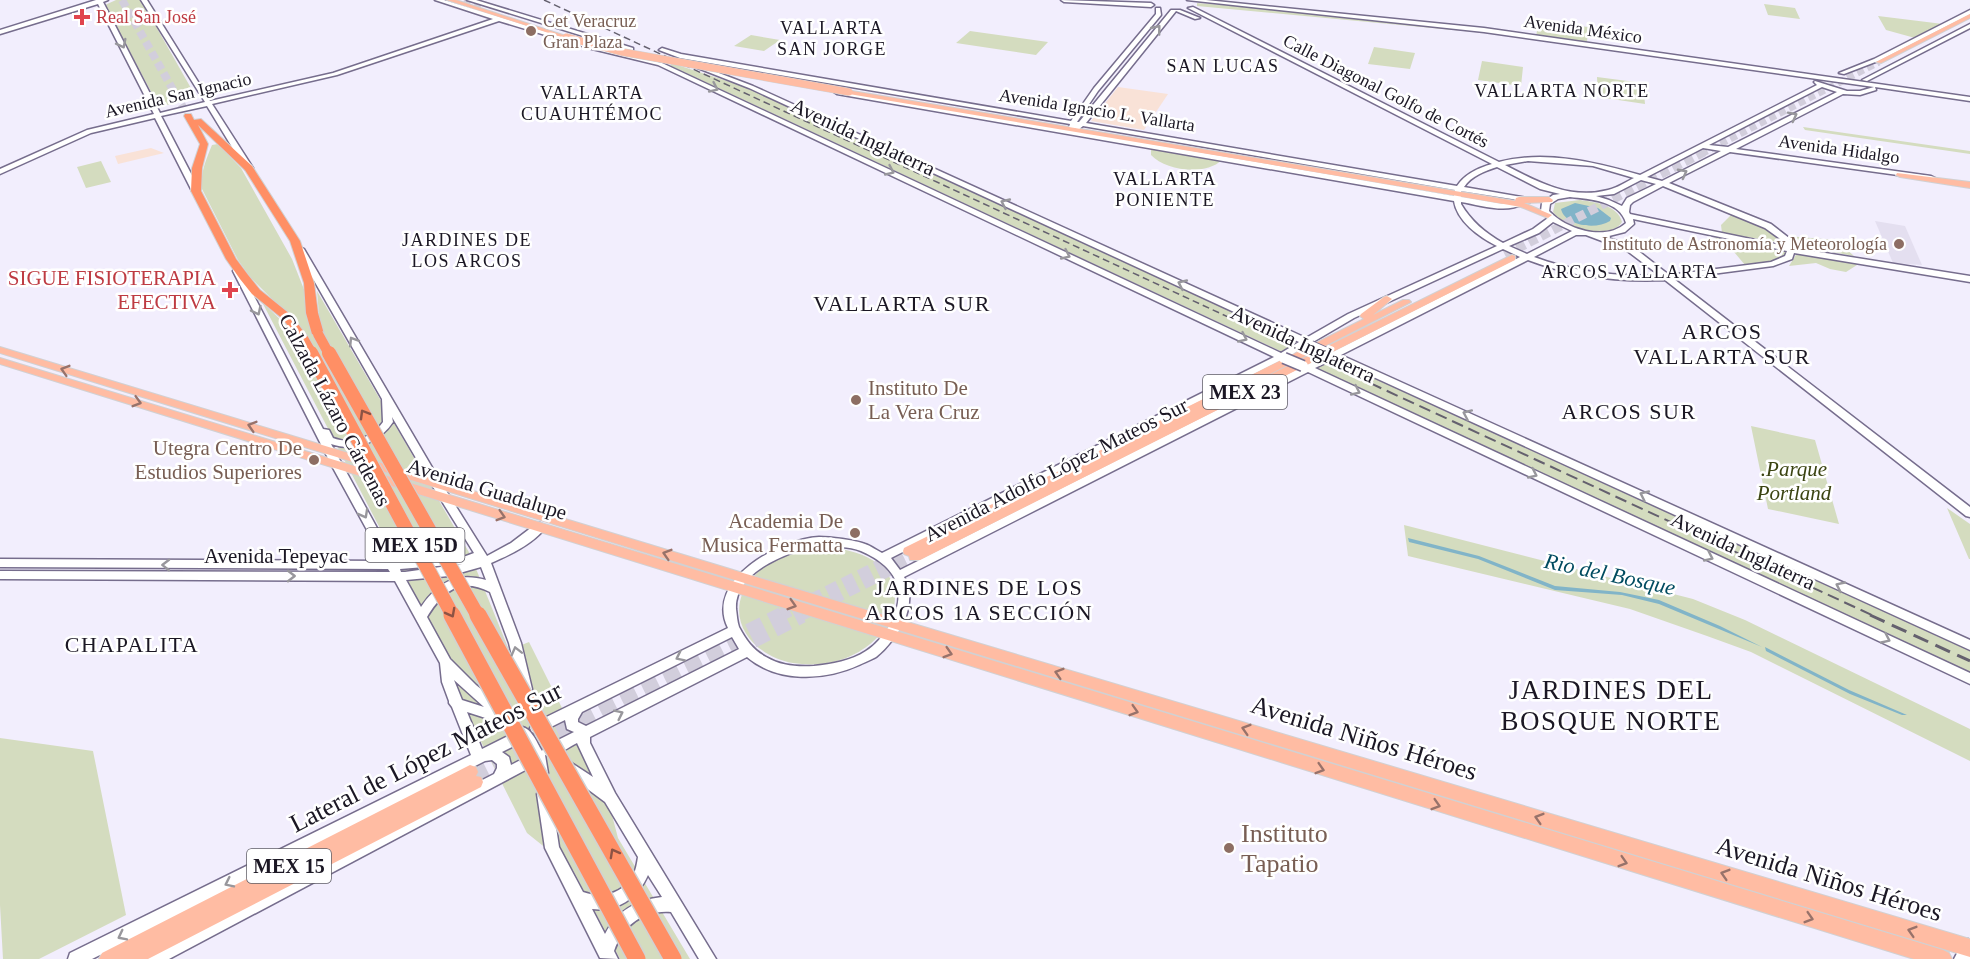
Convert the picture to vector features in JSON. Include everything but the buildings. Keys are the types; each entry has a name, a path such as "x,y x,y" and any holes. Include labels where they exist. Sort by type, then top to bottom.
{"highway":[{"name":"Calzada Lázaro Cárdenas","path":"637,959 311,337 312,312 309,283 295,241 249,168 191,115 204,144 197,168 196,191 231,259 256,292 311,337 673,959"}],"main road":[{"name":"Avenida Ignacio L. Vallarta","path":"450,0 500,18 568,35"},
{"name":"Avenida Ignacio L. Vallarta","path":"459,0 638,55 1457,193 1523,202 1550,200"},
{"path":"483,6 513,18"},
{"path":"482,14 500,18"},
{"path":"1970,20 1955,28 1881,63 1935,34 1970,20"},
{"path":"1935,34 1941,27"},
{"path":"1162,137 1181,146"},
{"path":"1900,175 1970,185"},
{"name":"Avenida Ignacio L. Vallarta","path":"1523,202 1550,217"},
{"name":"Avenida Adolfo López Mateos Sur","path":"912,554 1121,449 1346,331 1507,253"},
{"name":"Avenida Adolfo López Mateos Sur","path":"1121,449 1365,332 1507,253"},
{"path":"1365,332 1444,298"},
{"path":"1346,331 1387,299"},
{"name":"Avenida Guadalupe","path":"0,350 435,482 740,583"},
{"name":"Avenida Guadalupe","path":"0,361 540,527 740,583 895,630"},
{"path":"1076,459 1121,449"},
{"path":"1100,474 1121,449"},
{"name":"Avenida Niños Héroes","path":"895,630 1966,952"},
{"name":"Avenida Niños Héroes","path":"895,630 1940,959"},
{"name":"MEX 15","path":"108,959 477,767"},
{"name":"MEX 15","path":"129,959 477,767"}],"street":[{"name":"Calzada Lázaro Cárdenas","path":"144,0 249,168"},
{"path":"438,0 482,14"},
{"path":"470,0 631,50 616,54"},
{"path":"1064,0 1151,3 1158,9 1175,11"},
{"path":"0,31 101,2 112,1"},
{"name":"Calzada Lázaro Cárdenas","path":"101,2 196,191"},
{"path":"1075,128 1175,11 1191,4"},
{"name":"Calle Diagonal Golfo de Cortés","path":"1191,4 1493,164 1550,200"},
{"name":"Avenida México","path":"1191,4 1481,34 1970,101"},
{"name":"Avenida México","path":"1191,4 1477,30 1817,81"},
{"path":"1075,128 1159,14 1158,9"},
{"name":"Calle Diagonal Golfo de Cortés","path":"1175,11 1231,34 1493,164 1543,187 1570,195"},
{"name":"Avenida Ignacio L. Vallarta","path":"500,18 616,54"},
{"name":"Avenida San Ignacio","path":"0,170 82,133 369,64 500,18"},
{"path":"1842,73 1862,67 1941,27 1970,20"},
{"path":"1865,80 1970,20"},
{"path":"1481,34 1607,50"},
{"name":"Avenida Ignacio L. Vallarta","path":"660,49 705,60 1075,128 1162,137 1457,193"},
{"name":"Avenida Inglaterra","path":"660,49 694,66 738,82 1970,645"},
{"name":"Avenida Inglaterra","path":"616,54 660,64 1970,679"},
{"name":"Avenida Ignacio L. Vallarta","path":"705,60 706,66 721,72 1075,128 1457,193"},
{"path":"1579,196 1611,192 1703,146 1817,81 1822,72 1842,73 1865,80 1874,87 1865,92 1844,91 1817,81"},
{"path":"147,94 156,104 166,106 189,102 201,91"},
{"path":"1629,248 1628,228 1630,224 1626,205 1630,200 1844,91"},
{"path":"761,111 756,106 768,100 786,104"},
{"path":"164,127 173,116 202,110 214,114"},
{"path":"1726,150 1719,143 1732,135 1734,130"},
{"name":"Avenida Hidalgo","path":"1703,146 1731,152 1970,185"},
{"path":"1528,159 1569,160 1642,176 1768,226 1782,236 1790,248 1789,257 1773,264 1668,278 1631,279 1590,275 1507,253 1470,223 1457,193 1470,173 1493,164 1528,159"},
{"path":"1970,279 1663,225 1627,214 1605,202 1579,196 1570,195 1550,200 1544,207 1550,217 1567,227 1629,248 1970,513"},
{"name":"Avenida Adolfo López Mateos Sur","path":"883,557 1309,344 1351,316 1387,299 1507,253 1540,229 1550,217"},
{"path":"1587,232 1612,234 1628,228"},
{"name":"Avenida Adolfo López Mateos Sur","path":"899,575 1305,367 1436,305 1444,298 1525,256 1566,236 1587,232"},
{"name":"Calzada Lázaro Cárdenas","path":"295,241 386,394 435,482 483,558 497,590 514,643 530,731 544,754 610,798 708,959"},
{"name":"Calzada Lázaro Cárdenas","path":"231,259 335,463 446,663 471,689 508,720 530,731"},
{"path":"312,418 319,420 329,440 335,443 345,445 364,441 382,431 388,422 386,394"},
{"name":"Avenida Tepeyac","path":"0,575 449,570 521,543 540,527"},
{"path":"806,542 853,543 883,557 899,575 905,589 906,604 895,630 862,659 834,669 817,672 778,668 747,651 733,631 729,619 731,602 740,583 761,560 779,550 806,542"},
{"name":"Avenida Tepeyac","path":"0,563 395,570"},
{"path":"420,618 432,597 454,584 481,581 497,590"},
{"name":"Lateral de López Mateos Sur","path":"76,959 477,767 530,731 733,631"},
{"path":"153,959 495,781 584,731 747,651"},
{"path":"446,663 448,682 477,767 494,754 504,761 502,773 495,781"},
{"path":"455,703 508,720"},
{"path":"579,707 573,714 571,722 574,728 584,731"},
{"path":"584,731 583,743 610,798"},
{"name":"Calzada Lázaro Cárdenas","path":"544,754 550,839 608,956"},
{"path":"577,897 587,903 599,904 621,898 641,878 645,858"},
{"path":"608,956 615,930 630,914 654,904 675,905"},
{"path":"1940,959 1951,949 1966,952"}],"shaded area":[{"path":"1118,87 1168,94 1144,130 1091,121"},
{"path":"151,148 164,153 118,164 115,156"},
{"name":"Instituto de Astronomía y Meteorología","path":"1875,221 1905,226 1922,265 1893,263"}],"green space":[{"path":"116,0 141,0 196,97 170,105 157,103 105,5"},
{"path":"1197,3 1303,11 1517,36 1197,6"},
{"path":"1764,4 1795,8 1800,19 1768,15"},
{"path":"1878,16 1943,24 1915,38 1886,30"},
{"path":"1539,21 1588,27 1587,43 1536,36"},
{"path":"970,31 1048,42 1036,55 956,43"},
{"path":"751,35 780,40 764,51 734,46"},
{"path":"1374,47 1415,53 1410,69 1368,64"},
{"path":"1482,61 1523,67 1521,86 1478,80"},
{"path":"671,63 749,88 1970,648 1970,674 671,66"},
{"path":"1597,77 1643,83 1645,104 1598,97"},
{"path":"1803,127 1970,151 1970,154 1805,130"},
{"path":"218,144 241,168 292,259 305,292 309,319 319,315 317,291 470,554 509,650 529,642 608,800 618,838 690,959 620,959 573,870 527,833 454,688 433,630 262,302 286,325 295,322 250,277 238,260 202,189 206,161 212,145"},
{"path":"1151,148 1222,160 1206,168 1186,170 1166,165 1158,160 1151,155"},
{"path":"101,161 111,182 86,188 77,167"},
{"path":"1580,200 1611,208 1620,216 1622,222 1616,228 1597,232 1567,223 1553,212 1555,203"},
{"path":"1732,214 1765,228 1783,243 1722,233 1721,225"},
{"path":"1787,236 1836,240 1854,256 1799,246"},
{"path":"1713,237 1786,251 1787,254 1775,262 1745,265 1729,246"},
{"path":"1797,253 1857,265 1846,272 1816,263 1789,266"},
{"name":".Parque Portland","path":"1751,426 1815,440 1839,524 1768,509"},
{"path":"1947,508 1970,524 1970,559 1969,559"},
{"path":"1404,525 1693,599 1745,620 1970,729 1970,761 1751,652 1630,609 1408,556"},
{"path":"822,547 861,554 884,570 894,591 892,613 880,635 858,652 828,663 793,663 777,658 763,651 744,629 740,616 740,602 745,588 756,574 778,558"},
{"path":"0,738 93,751 126,915 39,959 3,959 0,905"}],"water":[{"path":"1575,203 1598,208 1611,218 1610,221 1589,226 1575,223 1564,215 1561,209"},
{"path":"1408,538 1479,556 1555,586 1620,592 1659,600 1762,647 1659,604 1622,595 1555,590 1478,559 1409,542"},
{"path":"1765,647 1849,690 1907,715 1850,694 1766,651"}],"tunnel":[{"path":"122,0 188,116"},
{"path":"464,0 483,6"},
{"path":"1701,154 1879,62"},
{"path":"1505,255 1704,152"},
{"path":"779,616 909,551"},
{"path":"799,616 915,557"},
{"path":"470,772 782,615"},
{"path":"475,782 802,615"}],"railway":[{"path":"544,0 1308,354"},
{"path":"1305,353 1874,616"},
{"path":"1870,615 1970,661"}],"place":[{"name":"Real San José","path":"82,17"},
{"name":"Cet Veracruz Gran Plaza","path":"531,31"},
{"name":"Instituto de Astronomía y Meteorología","path":"1899,244"},
{"name":"SIGUE FISIOTERAPIA EFECTIVA","path":"230,290"},
{"name":"Instituto De La Vera Cruz","path":"856,400"},
{"name":"Utegra Centro De Estudios Superiores","path":"314,460"},
{"name":"Academia De Musica Fermatta","path":"855,533"},
{"name":"Instituto Tapatio","path":"1229,848"}],"district":[{"name":"VALLARTA SAN JORGE","path":"832,38"},
{"name":"SAN LUCAS","path":"1223,66"},
{"name":"VALLARTA NORTE","path":"1562,91"},
{"name":"VALLARTA CUAUHTÉMOC","path":"592,103"},
{"name":"VALLARTA PONIENTE","path":"1165,189"},
{"name":"JARDINES DE LOS ARCOS","path":"467,250"},
{"name":"ARCOS VALLARTA","path":"1630,272"},
{"name":"VALLARTA SUR","path":"902,303"},
{"name":"ARCOS VALLARTA SUR","path":"1722,344"},
{"name":"ARCOS SUR","path":"1629,411"},
{"name":"JARDINES DE LOS ARCOS 1A SECCIÓN","path":"979,600"},
{"name":"CHAPALITA","path":"132,644"},
{"name":"JARDINES DEL BOSQUE NORTE","path":"1611,706"}],"water label":[{"name":"Rio del Bosque","path":"1610,574"}]}
